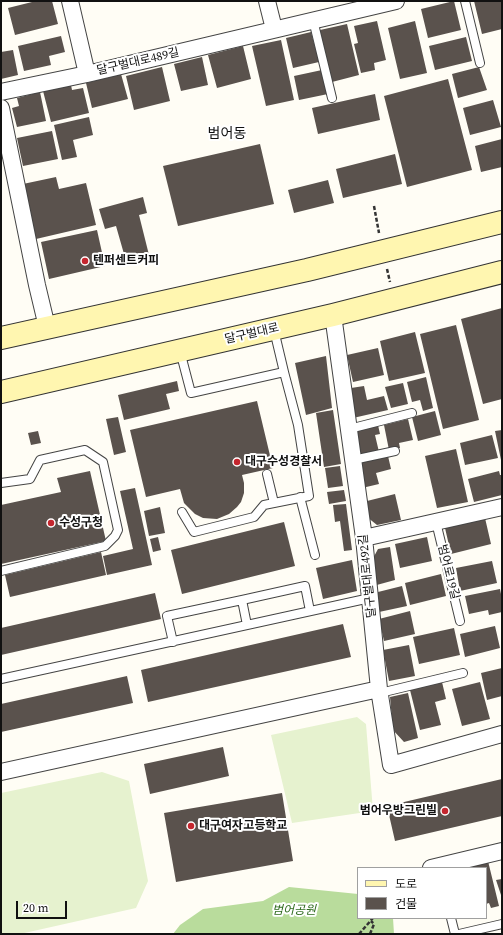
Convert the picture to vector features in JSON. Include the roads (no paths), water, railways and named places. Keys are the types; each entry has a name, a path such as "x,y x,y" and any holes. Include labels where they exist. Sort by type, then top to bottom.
{"main road":[{"path":"1,338 307,270 502,222"},
{"name":"달구벌대로","path":"1,392 333,315 502,272"}],"street":[{"path":"70,1 87,74"},
{"path":"267,1 274,29"},
{"name":"달구벌대로489길","path":"1,92 87,74 396,1"},
{"path":"1,108 47,327"},
{"name":"달구벌대로492길","path":"333,315 364,538 380,691 391,765 502,734"},
{"path":"364,538 502,507"},
{"path":"1,772 380,691"},
{"path":"436,867 502,851"}],"lane":[{"path":"466,1 480,63"},
{"path":"313,20 332,98"},
{"path":"182,512 194,532 254,517 264,505 309,496 298,425 274,329"},
{"path":"180,350 191,393 284,372"},
{"path":"349,429 412,413"},
{"path":"1,483 30,479 40,460 85,450 103,462 118,530 116,536 105,546 1,571"},
{"path":"353,460 395,451"},
{"path":"267,474 274,503"},
{"path":"300,498 315,555"},
{"name":"범어로19길","path":"436,522 460,621"},
{"path":"173,642 167,616 305,586 310,611"},
{"path":"1,679 370,598"},
{"path":"242,600 247,625"},
{"path":"380,691 463,673"},
{"path":"451,919 456,934"},
{"path":"459,934 502,924"}],"place":[{"name":"텐퍼센트커피","path":"85,261"},
{"name":"대구수성경찰서","path":"237,462"},
{"name":"수성구청","path":"51,523"},
{"name":"범어우방그린빌","path":"445,811"},
{"name":"대구여자고등학교","path":"191,826"}],"district":[{"name":"범어동","path":"227,134"}],"park label":[{"name":"범어공원","path":"294,911"}]}
